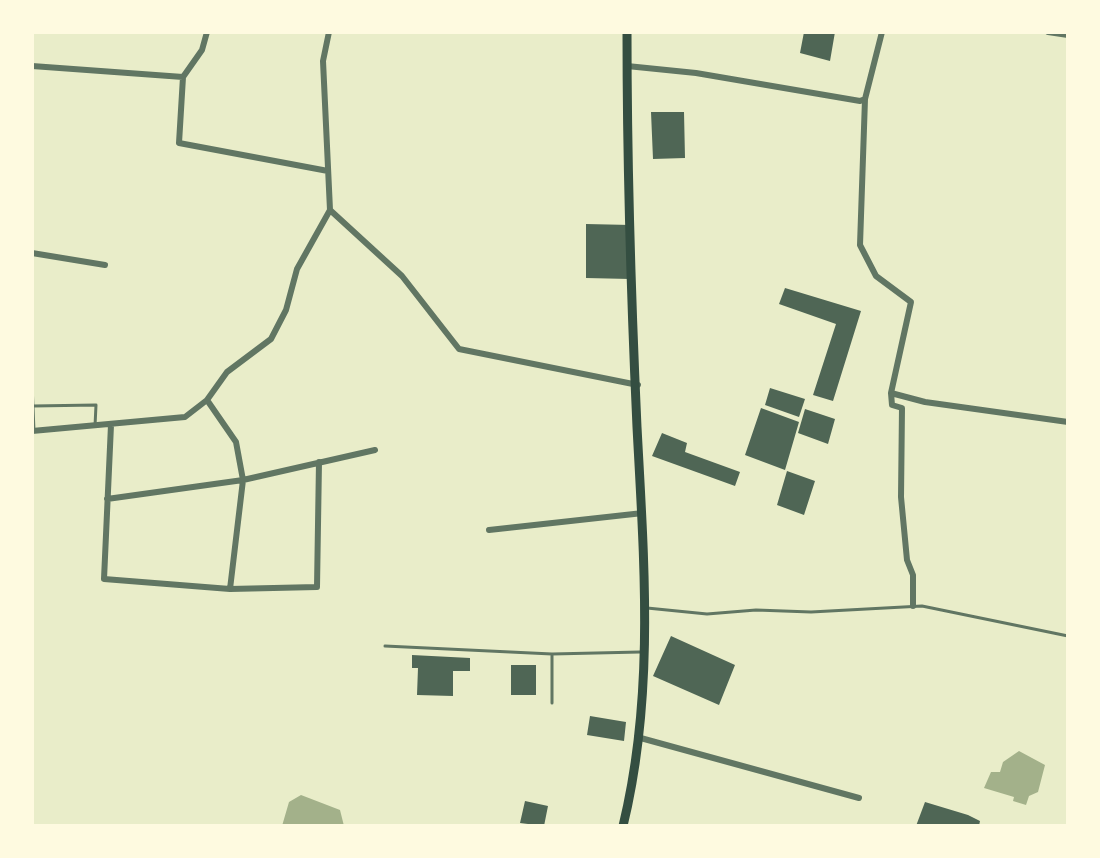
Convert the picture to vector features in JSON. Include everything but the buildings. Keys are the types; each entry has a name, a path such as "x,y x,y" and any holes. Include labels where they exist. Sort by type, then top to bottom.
{"main road":[{"path":"623,826 637,737 647,608 628,170 627,32"}],"street":[{"path":"207,32 202,50 183,77 179,143 328,171"},
{"path":"33,431 185,417 207,400 227,372 271,339 286,310 297,269 330,210 323,61 329,32"},
{"path":"882,32 865,99 860,245 876,276 911,302 891,393 892,405 902,408 901,497 908,544 907,560 913,575 913,606"},
{"path":"1048,32 1068,35"},
{"path":"32,66 183,77"},
{"path":"627,66 662,68 796,92 865,99"},
{"path":"330,210 402,276 459,349 638,385"},
{"path":"32,253 105,265"},
{"path":"891,393 925,402 1068,422"},
{"path":"207,400 236,442 243,480 230,589"},
{"path":"111,425 104,579 230,589 317,587 319,462"},
{"path":"107,499 243,480 375,450"},
{"path":"489,530 643,513"},
{"path":"637,737 859,798"}],"lane":[{"path":"32,384 33,431"},
{"path":"33,406 96,405 95,426"},
{"path":"647,608 707,614 913,606 1068,636"},
{"path":"385,646 552,654 644,652"},
{"path":"552,654 552,703"}],"shaded area":[{"path":"1019,751 1045,765 1038,792 1029,796 1026,805 1013,801 1014,797 984,788 991,772 1000,772 1003,762"},
{"path":"301,795 340,810 344,826 282,826 289,802"}]}
